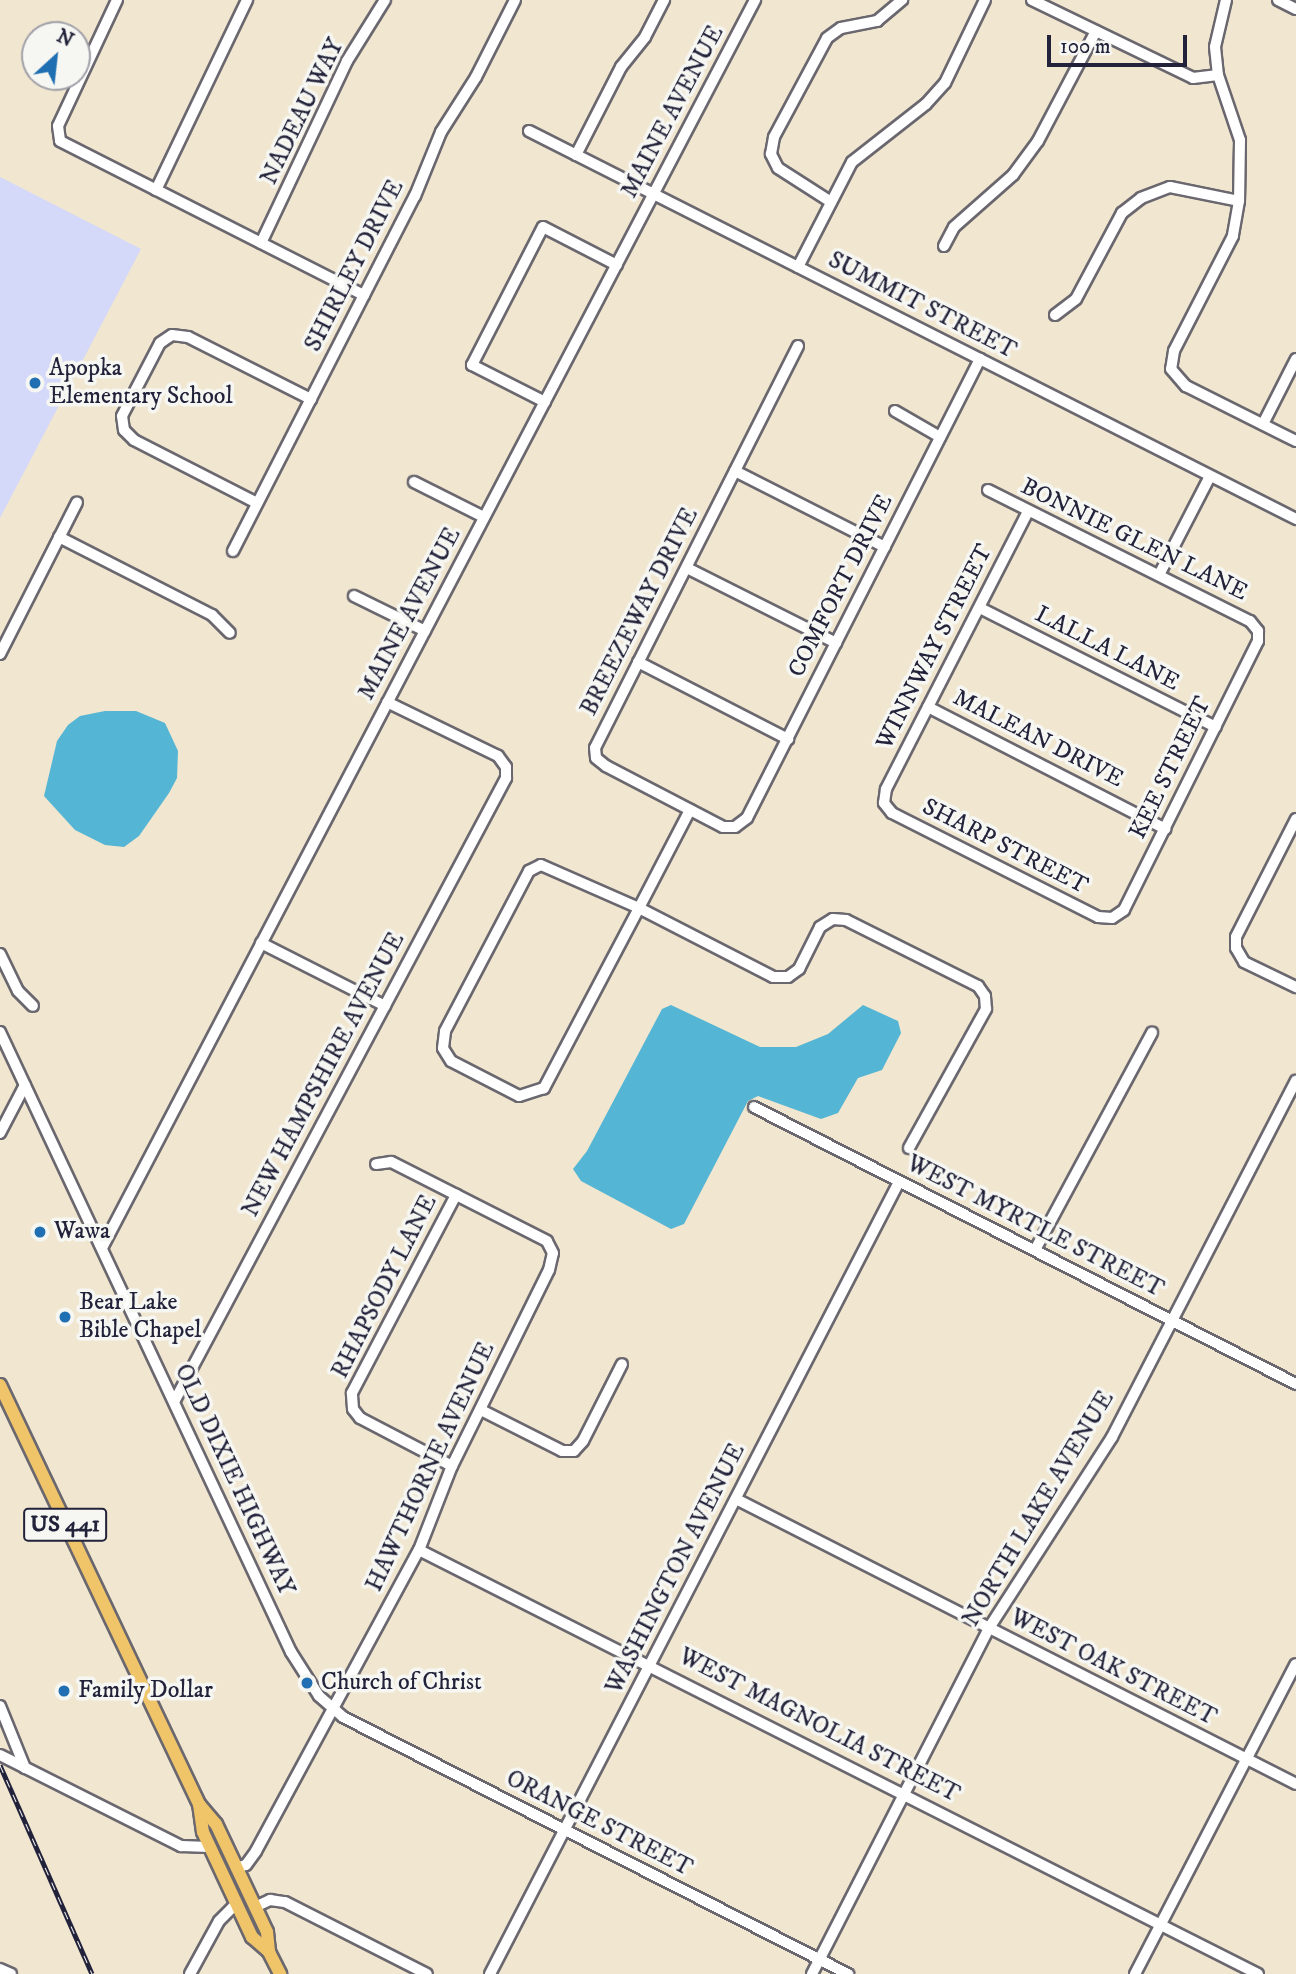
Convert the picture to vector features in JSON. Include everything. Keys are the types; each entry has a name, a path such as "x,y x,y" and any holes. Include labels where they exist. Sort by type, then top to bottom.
{"main road":[{"name":"US 441","path":"0,1385 199,1804 211,1847 253,1937 269,1952 280,1974"},
{"name":"US 441","path":"199,1804 216,1825 255,1906 267,1932 269,1952"}],"street":[{"path":"117,0 58,126 60,141 364,295"},
{"path":"156,190 247,0"},
{"name":"NADEAU WAY","path":"261,243 347,61 385,0"},
{"name":"SHIRLEY DRIVE","path":"233,551 415,197 441,132 476,77 515,0"},
{"path":"576,155 621,67 645,37 664,0"},
{"name":"MAINE AVENUE","path":"102,1248 755,0"},
{"path":"831,202 778,168 771,153 774,137 827,38 841,28 877,21 902,0"},
{"path":"798,267 852,162 926,104 945,83 985,0"},
{"path":"1031,0 1193,78 1218,75"},
{"path":"1226,0 1215,47 1218,75 1240,140 1239,201 1233,236 1170,365 1186,386 1296,441"},
{"path":"1278,0 1296,9"},
{"path":"944,246 954,227 1013,175 1038,141 1096,31"},
{"name":"SUMMIT STREET","path":"529,131 1296,519"},
{"path":"1055,315 1076,299 1122,213 1141,198 1170,187 1239,201"},
{"path":"545,402 472,365 543,227 617,265"},
{"path":"257,503 134,440 124,430 122,416 160,343 172,335 188,337 311,399"},
{"name":"BREEZEWAY DRIVE","path":"735,827 723,827 596,758 595,748 798,346"},
{"name":"COMFORT DRIVE","path":"735,827 747,818 980,359"},
{"path":"1263,424 1296,359"},
{"path":"895,411 940,437"},
{"path":"735,471 884,547"},
{"path":"1159,575 1210,476"},
{"path":"414,482 484,517"},
{"name":"BONNIE GLEN LANE","path":"988,490 1250,621 1258,631"},
{"path":"0,654 77,502"},
{"name":"WINNWAY STREET","path":"884,803 928,707 1028,511"},
{"path":"59,537 212,615 230,633"},
{"path":"687,568 836,643"},
{"path":"354,596 425,631"},
{"name":"LALLA LANE","path":"980,608 1216,727"},
{"name":"KEE STREET","path":"1112,919 1124,910 1216,727 1258,631"},
{"path":"638,662 788,738"},
{"name":"NEW HAMPSHIRE AVENUE","path":"174,1402 506,778 506,766 498,757 387,702"},
{"name":"MALEAN DRIVE","path":"928,707 1165,828"},
{"name":"SHARP STREET","path":"884,803 892,813 1098,918 1112,919"},
{"path":"690,810 639,908 544,1088 519,1096 451,1061 443,1048 445,1031 529,871 552,866 639,908 773,977 788,977 799,969 820,927 832,919 846,920 978,986 985,996 986,1009 909,1148"},
{"path":"1296,818 1236,937 1236,948 1244,962 1296,987"},
{"path":"261,943 385,1006"},
{"path":"0,954 18,991 33,1006"},
{"name":"OLD DIXIE HIGHWAY","path":"0,1032 297,1664 333,1710"},
{"path":"1035,1250 1152,1033"},
{"name":"NORTH LAKE AVENUE","path":"812,1974 989,1628 1112,1437 1296,1081"},
{"path":"0,1133 25,1085"},
{"name":"WEST MYRTLE STREET","path":"754,1107 1296,1384"},
{"name":"HAWTHORNE AVENUE","path":"236,1868 246,1865 256,1851 419,1550 452,1466 549,1270 553,1253 547,1241 391,1162 376,1164"},
{"name":"WASHINGTON AVENUE","path":"490,1974 899,1182"},
{"name":"RHAPSODY LANE","path":"452,1466 360,1418 353,1409 352,1394 456,1195"},
{"path":"481,1410 562,1451 574,1451 583,1441 622,1364"},
{"name":"WEST OAK STREET","path":"736,1499 1296,1784"},
{"name":"WEST MAGNOLIA STREET","path":"419,1550 652,1664 905,1796 1258,1974"},
{"path":"1135,1974 1296,1664"},
{"path":"0,1706 24,1768"},
{"name":"ORANGE STREET","path":"333,1710 848,1974"},
{"path":"0,1755 181,1846 211,1847"},
{"path":"255,1906 270,1900 285,1902 427,1974"},
{"path":"190,1974 219,1921 237,1903"},
{"path":"0,1969 11,1974"}],"shaded area":[{"name":"Apopka Elementary School","path":"0,177 141,249 0,518"}],"water":[{"path":"105,711 136,711 165,723 178,751 177,778 169,793 139,836 124,847 105,845 75,830 44,796 57,741 68,725 80,716"},
{"path":"671,1005 760,1047 796,1047 828,1034 863,1005 898,1021 901,1033 882,1070 858,1078 838,1113 821,1119 758,1096 748,1101 684,1224 671,1229 581,1181 573,1169 587,1151 662,1009"}],"railway":[{"path":"0,1765 92,1974"}],"place":[{"name":"Apopka Elementary School","path":"35,383"},
{"name":"Wawa","path":"40,1232"},
{"name":"Bear Lake Bible Chapel","path":"65,1317"},
{"name":"Church of Christ","path":"307,1683"},
{"name":"Family Dollar","path":"64,1691"}]}
